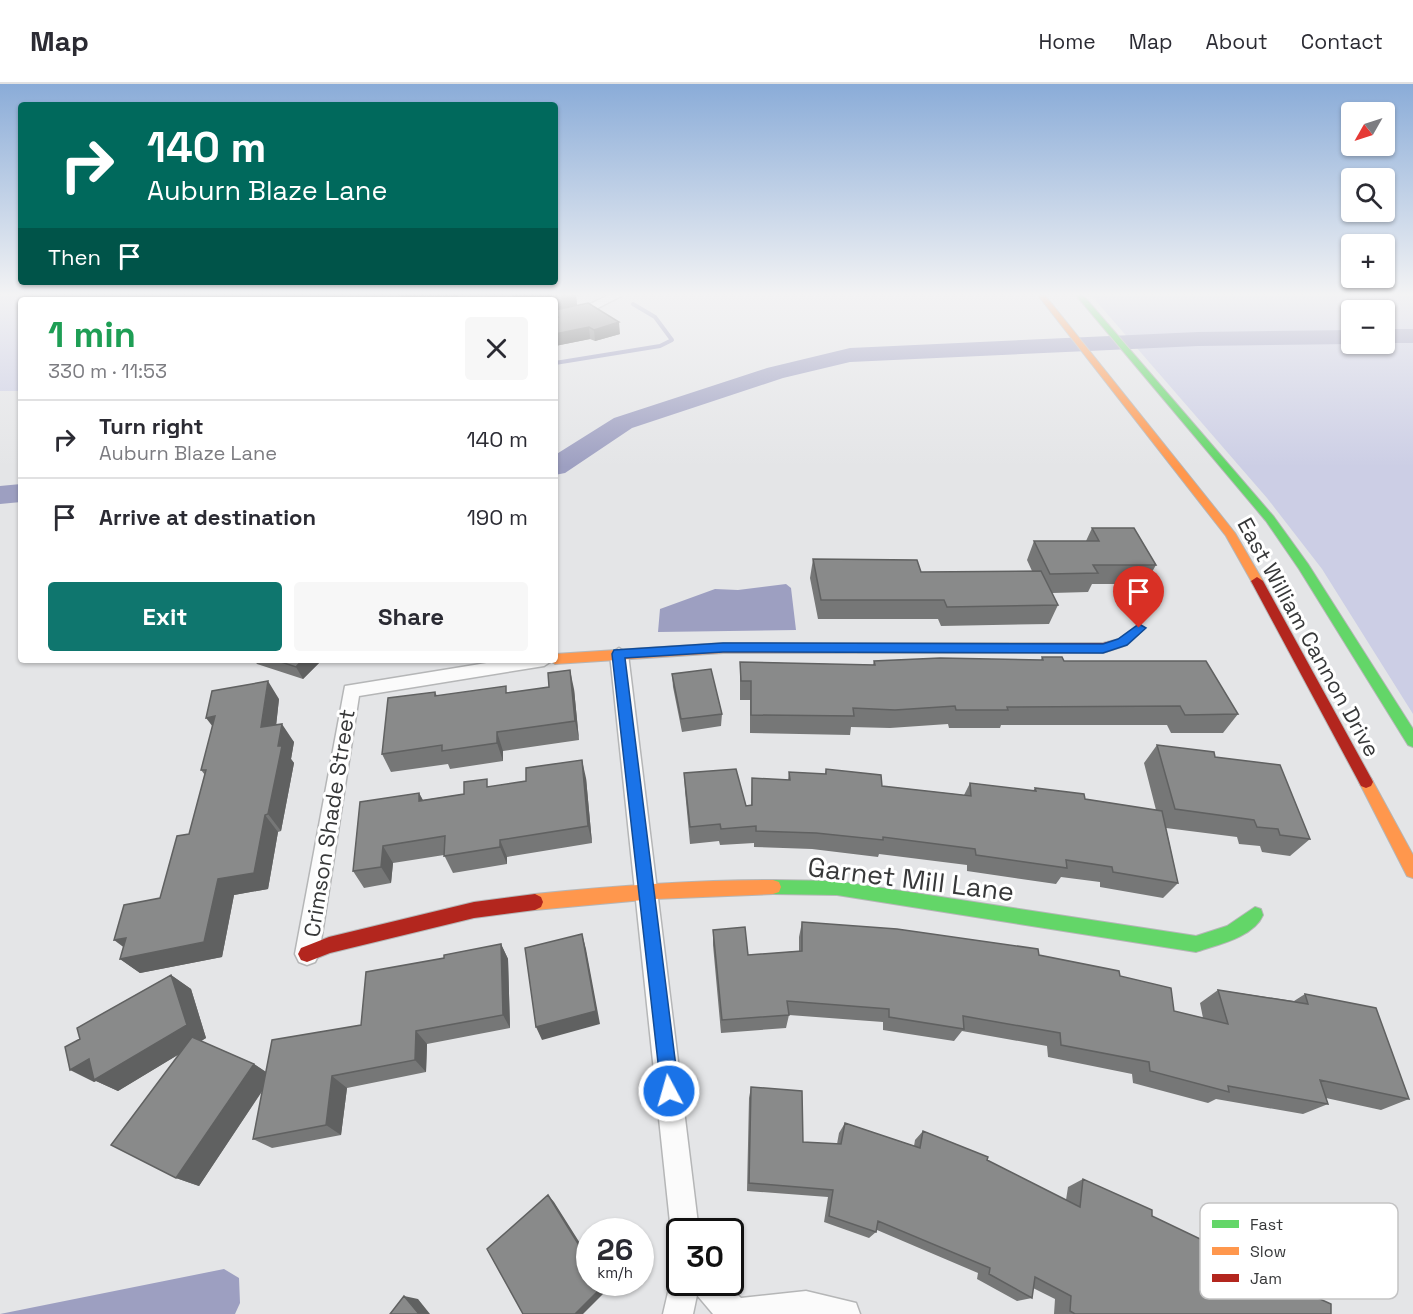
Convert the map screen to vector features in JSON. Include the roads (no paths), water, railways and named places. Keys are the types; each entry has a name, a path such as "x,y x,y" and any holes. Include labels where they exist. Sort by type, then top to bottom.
{"street":[{"name":"East William Cannon Drive","path":"1086,351 1230,535 1284,629 1413,871"},
{"name":"East William Cannon Drive","path":"1128,351 1270,519 1304,567 1413,741"},
{"path":"558,659 723,648 1103,648 1123,642 1139,628"},
{"path":"618,654 683,1218"},
{"name":"Crimson Shade Street","path":"307,954 351,692 526,663"},
{"name":"Garnet Mill Lane","path":"307,954 329,945 474,910 594,895 718,887 837,888 1196,944 1232,932 1255,915"},
{"path":"678,1314 681,1296"},
{"path":"715,1296 735,1314 806,1306 845,1314"}],"waterway":[{"path":"558,363 627,351"},
{"path":"558,465 623,423 775,373 850,355 928,351"},
{"path":"0,495 18,493"}]}
